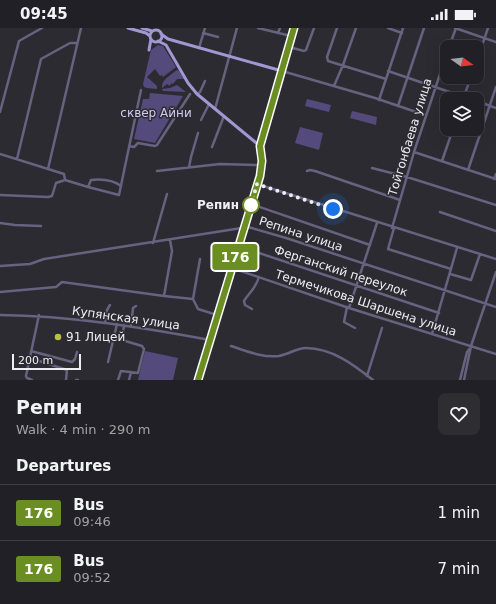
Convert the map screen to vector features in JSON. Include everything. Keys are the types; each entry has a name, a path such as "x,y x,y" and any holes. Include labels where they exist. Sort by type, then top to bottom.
{"main road":[{"path":"128,28 146,33 157,41 166,44"},
{"path":"142,28 153,30 158,29 161,34 168,39 282,70"},
{"path":"198,380 257,184 261,167 260,146 294,28"},
{"path":"153,30 150,37 149,50 161,38 161,34"},
{"path":"168,39 165,40 166,44 188,83 197,94 260,146"}],"street":[{"path":"0,112 19,41 42,28"},
{"path":"48,169 81,28"},
{"path":"200,48 205,28"},
{"path":"215,109 237,28"},
{"path":"258,28 291,36"},
{"path":"278,33 280,28"},
{"path":"288,46 304,51 306,50 314,28"},
{"path":"338,28 327,59 328,61 386,79"},
{"path":"334,86 356,28"},
{"path":"388,28 402,33"},
{"path":"379,100 403,28"},
{"path":"398,106 424,28"},
{"path":"452,40 456,28 496,42"},
{"path":"485,38 488,28"},
{"path":"204,33 218,37"},
{"path":"17,159 41,60 70,43 77,43"},
{"path":"282,70 426,115"},
{"path":"388,71 448,92"},
{"name":"Тойгонбаева улица","path":"440,73 414,152 388,249 451,269"},
{"path":"197,94 200,92 204,81"},
{"path":"468,170 496,87"},
{"path":"0,195 48,197 52,196 56,183 65,180 119,195 140,90"},
{"path":"129,146 134,147 138,143 155,146 157,145 190,94"},
{"path":"201,120 209,104"},
{"path":"484,104 496,108"},
{"path":"212,148 224,116"},
{"path":"189,167 198,133"},
{"path":"442,161 451,136"},
{"path":"414,152 495,179 496,174"},
{"path":"0,154 64,174 65,180"},
{"path":"157,171 220,164 258,165 261,167"},
{"path":"372,168 407,177 496,205"},
{"path":"307,171 315,171 400,200"},
{"path":"88,187 91,180 100,179 118,183 121,186"},
{"path":"257,184 496,260"},
{"path":"153,242 168,194"},
{"path":"251,204 370,245"},
{"path":"440,212 496,231"},
{"path":"0,223 41,226"},
{"path":"355,328 344,322 377,223"},
{"name":"Репина улица","path":"0,266 30,264 44,259 248,227 496,307"},
{"path":"164,296 172,251 170,240"},
{"name":"Ферганский переулок","path":"238,246 439,313"},
{"path":"432,334 458,248"},
{"path":"450,274 471,280 480,254"},
{"path":"200,259 193,299 198,309 217,315"},
{"name":"Термечикова Шаршена улица","path":"232,268 348,308 496,354"},
{"path":"464,380 471,346 496,272"},
{"path":"252,309 244,305 244,301 248,294 256,286 259,277"},
{"path":"0,292 56,287 62,282 193,299"},
{"path":"105,323 107,310 110,305"},
{"path":"131,326 133,308 136,306"},
{"name":"Купянская улица","path":"0,315 39,315 117,324 210,340"},
{"path":"32,380 26,376 39,315"},
{"path":"108,362 117,324"},
{"path":"118,380 121,371 136,374 138,373 144,349 142,346 122,340 124,325"},
{"path":"367,376 382,328"},
{"path":"231,346 261,355 270,356 283,355 301,349 316,350 343,359 373,380"},
{"path":"460,380 467,352 471,346"},
{"path":"31,351 72,362 75,359 77,352"},
{"path":"30,358 67,370 66,380"},
{"path":"129,380 131,372"}],"green space":[{"path":"158,45 163,46 176,67 163,77 162,75 160,76 155,69 147,77 157,86 157,89 147,88 144,87 143,84 151,50"},
{"path":"177,70 184,79 177,79 170,86 167,84 162,88 165,80"},
{"path":"177,85 186,92 163,91 162,89 170,88"},
{"name":"сквер Айни","path":"150,93 183,96 155,143 134,139 143,99 149,99"},
{"path":"307,99 331,105 329,112 305,106"},
{"path":"352,111 377,117 376,125 350,118"},
{"path":"300,127 323,133 319,150 295,143"},
{"path":"145,351 178,358 173,380 138,380"}],"bus line":[{"name":"176","path":"198,380 260,176 262,161 260,146 294,28"}],"place":[{"name":"Репин","path":"251,205"},
{"name":"91 Лицей","path":"58,337"}],"route":[{"path":"251,205 257,184 333,209"}]}
